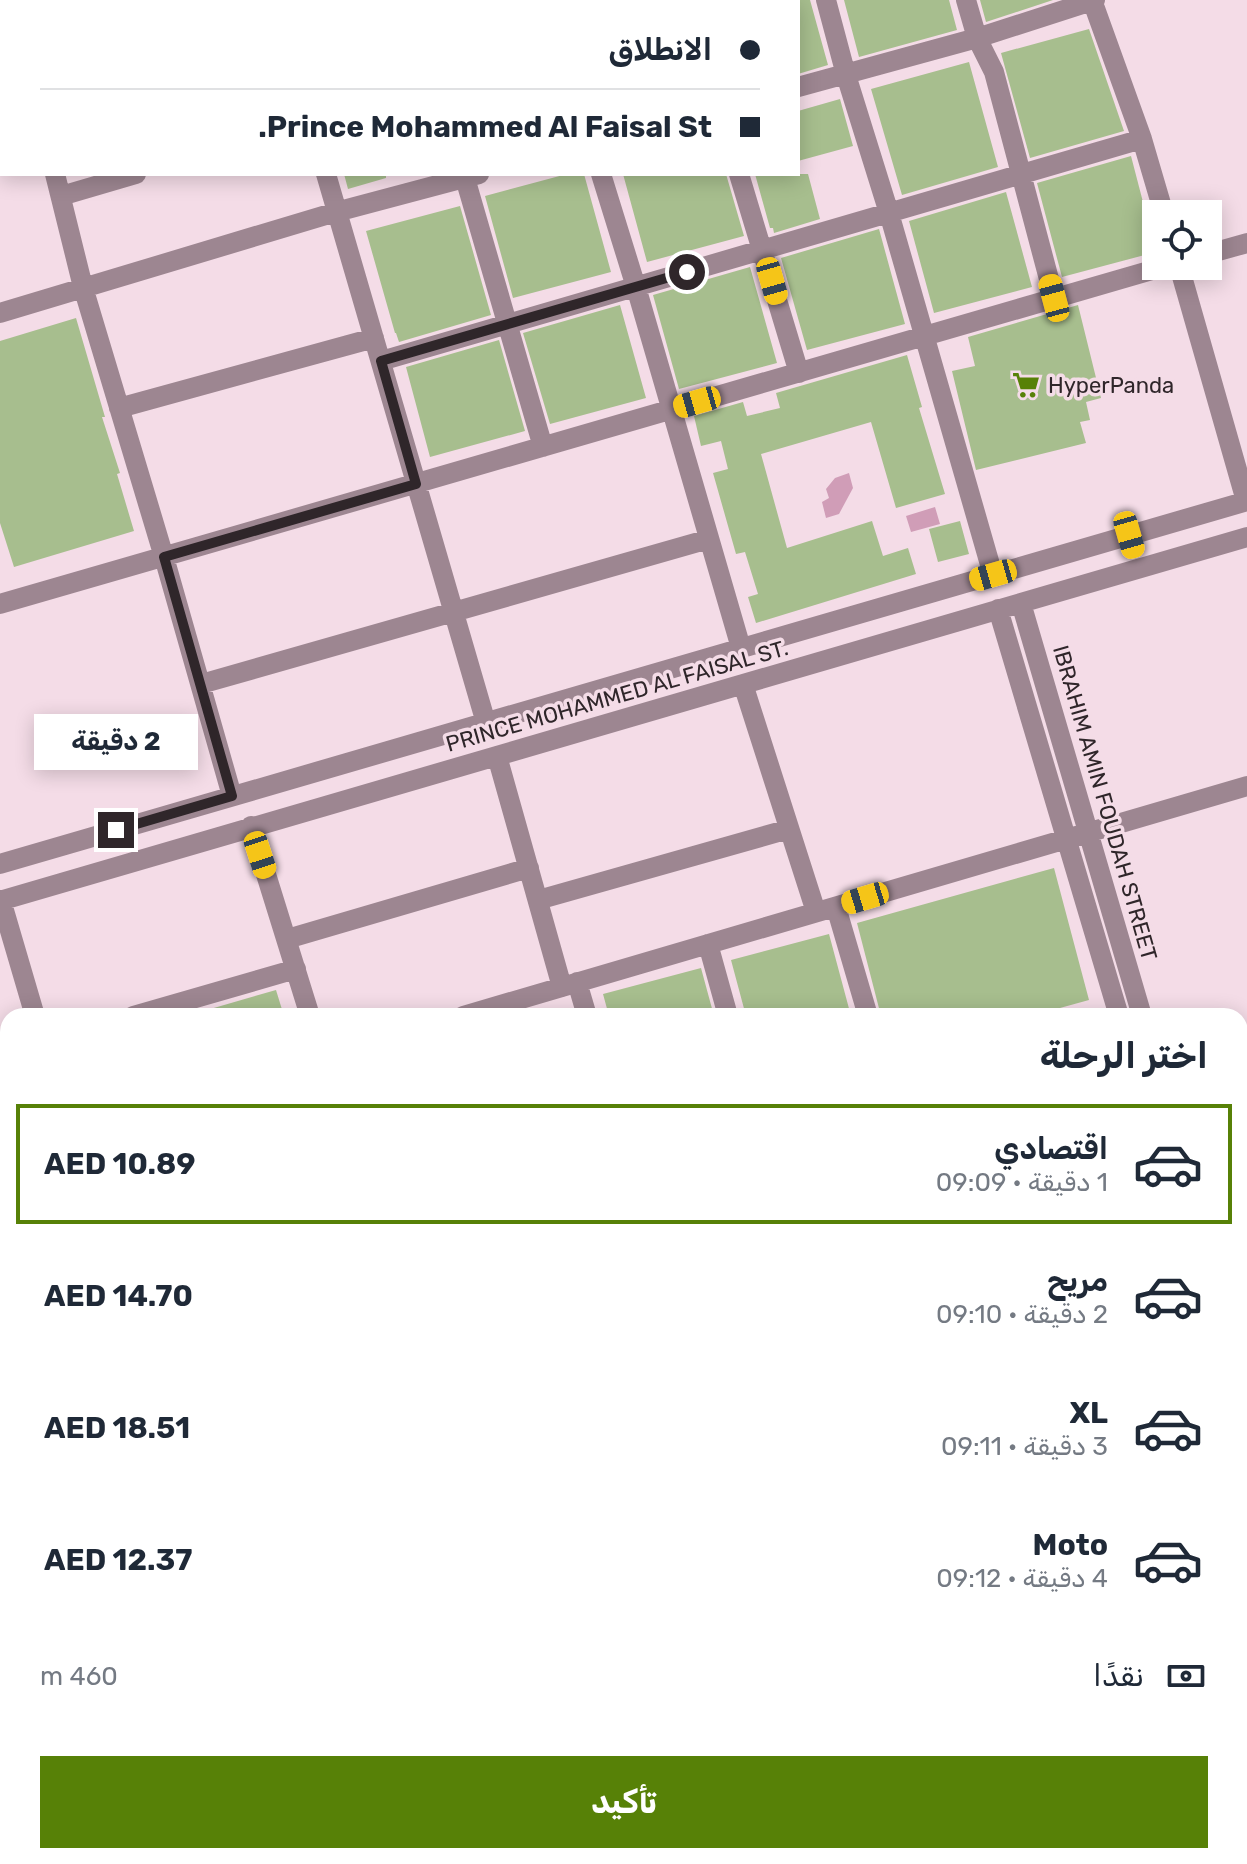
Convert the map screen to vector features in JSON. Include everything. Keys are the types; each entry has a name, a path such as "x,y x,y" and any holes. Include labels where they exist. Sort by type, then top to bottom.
{"street":[{"path":"826,0 993,575"},
{"path":"966,0 977,38 994,72 1054,298"},
{"path":"800,86 977,38 1093,0 1160,200"},
{"path":"381,361 1142,139"},
{"path":"56,176 83,287 232,796"},
{"path":"61,196 129,176"},
{"path":"327,176 486,723"},
{"path":"0,313 336,212 472,176 507,324 543,447"},
{"path":"602,176 741,648"},
{"path":"740,176 799,373"},
{"path":"1222,250 1247,243"},
{"path":"1,601 164,557 1142,273"},
{"path":"1183,280 1247,501"},
{"path":"119,408 374,338"},
{"name":"PRINCE MOHAMMED AL FAISAL ST.","path":"0,864 1247,501"},
{"path":"1129,535 1139,568"},
{"name":"PRINCE MOHAMMED AL FAISAL ST.","path":"0,900 1247,537"},
{"path":"201,684 709,539"},
{"name":"IBRAHIM AMIN FOUDAH STREET","path":"1021,603 1140,1008"},
{"name":"IBRAHIM AMIN FOUDAH STREET","path":"998,609 1117,1008"},
{"path":"743,684 789,829 826,909 865,1008"},
{"path":"382,753 391,786"},
{"path":"497,756 538,900 570,984 583,1008"},
{"path":"1045,766 1067,759"},
{"path":"490,1008 1247,786"},
{"path":"251,826 308,1008"},
{"path":"538,900 789,829"},
{"path":"287,939 529,868"},
{"path":"0,900 33,1008"},
{"path":"708,944 726,1008"},
{"path":"161,1008 296,969"}],"shaded area":[{"path":"849,473 853,488 839,514 826,518 822,502 829,498 826,489 835,478"},
{"path":"935,507 940,524 911,532 906,516"}],"building":[{"path":"800,0 810,0 828,65 800,73"},
{"path":"844,0 949,0 957,30 859,57"},
{"path":"980,0 1053,0 986,22"},
{"path":"1089,29 1124,131 1030,158 1001,53"},
{"path":"969,62 998,167 902,195 871,89"},
{"path":"840,99 853,146 800,160 800,110"},
{"path":"1131,156 1142,200 1142,256 1062,277 1037,183"},
{"path":"808,174 820,219 774,233 756,176"},
{"path":"345,176 386,176 386,178 348,189"},
{"path":"560,176 585,176 611,272 513,298 485,196"},
{"path":"624,176 727,176 744,236 647,262"},
{"path":"1006,192 1032,287 934,313 909,221"},
{"path":"460,206 491,315 399,342 366,231"},
{"path":"879,229 905,324 807,350 781,258"},
{"path":"750,267 777,363 679,389 653,295"},
{"path":"620,305 646,398 550,424 523,333"},
{"name":"HyperPanda","path":"1078,305 1101,398 1086,402 1090,420 1080,422 1086,443 976,470 952,371 975,366 968,337"},
{"path":"76,318 134,531 14,567 0,523 0,341"},
{"path":"499,340 525,431 430,457 406,367"},
{"path":"907,355 922,407 919,408 945,494 896,508 871,422 761,454 787,548 872,521 883,556 908,548 916,574 756,623 748,597 758,594 745,552 736,554 713,473 728,469 721,441 701,446 694,416 743,402 747,416 780,408 776,393"},
{"path":"960,521 969,554 938,562 929,529"},
{"path":"1054,868 1089,1000 1060,1008 879,1008 857,923"},
{"path":"829,934 849,1008 744,1008 731,960"},
{"path":"701,968 712,1008 607,1008 603,994"},
{"path":"276,990 282,1008 214,1008"}],"place":[{"name":"HyperPanda","path":"1026,385"}],"route":[{"path":"116,830 232,796 164,557 416,484 381,361 687,272"}]}
